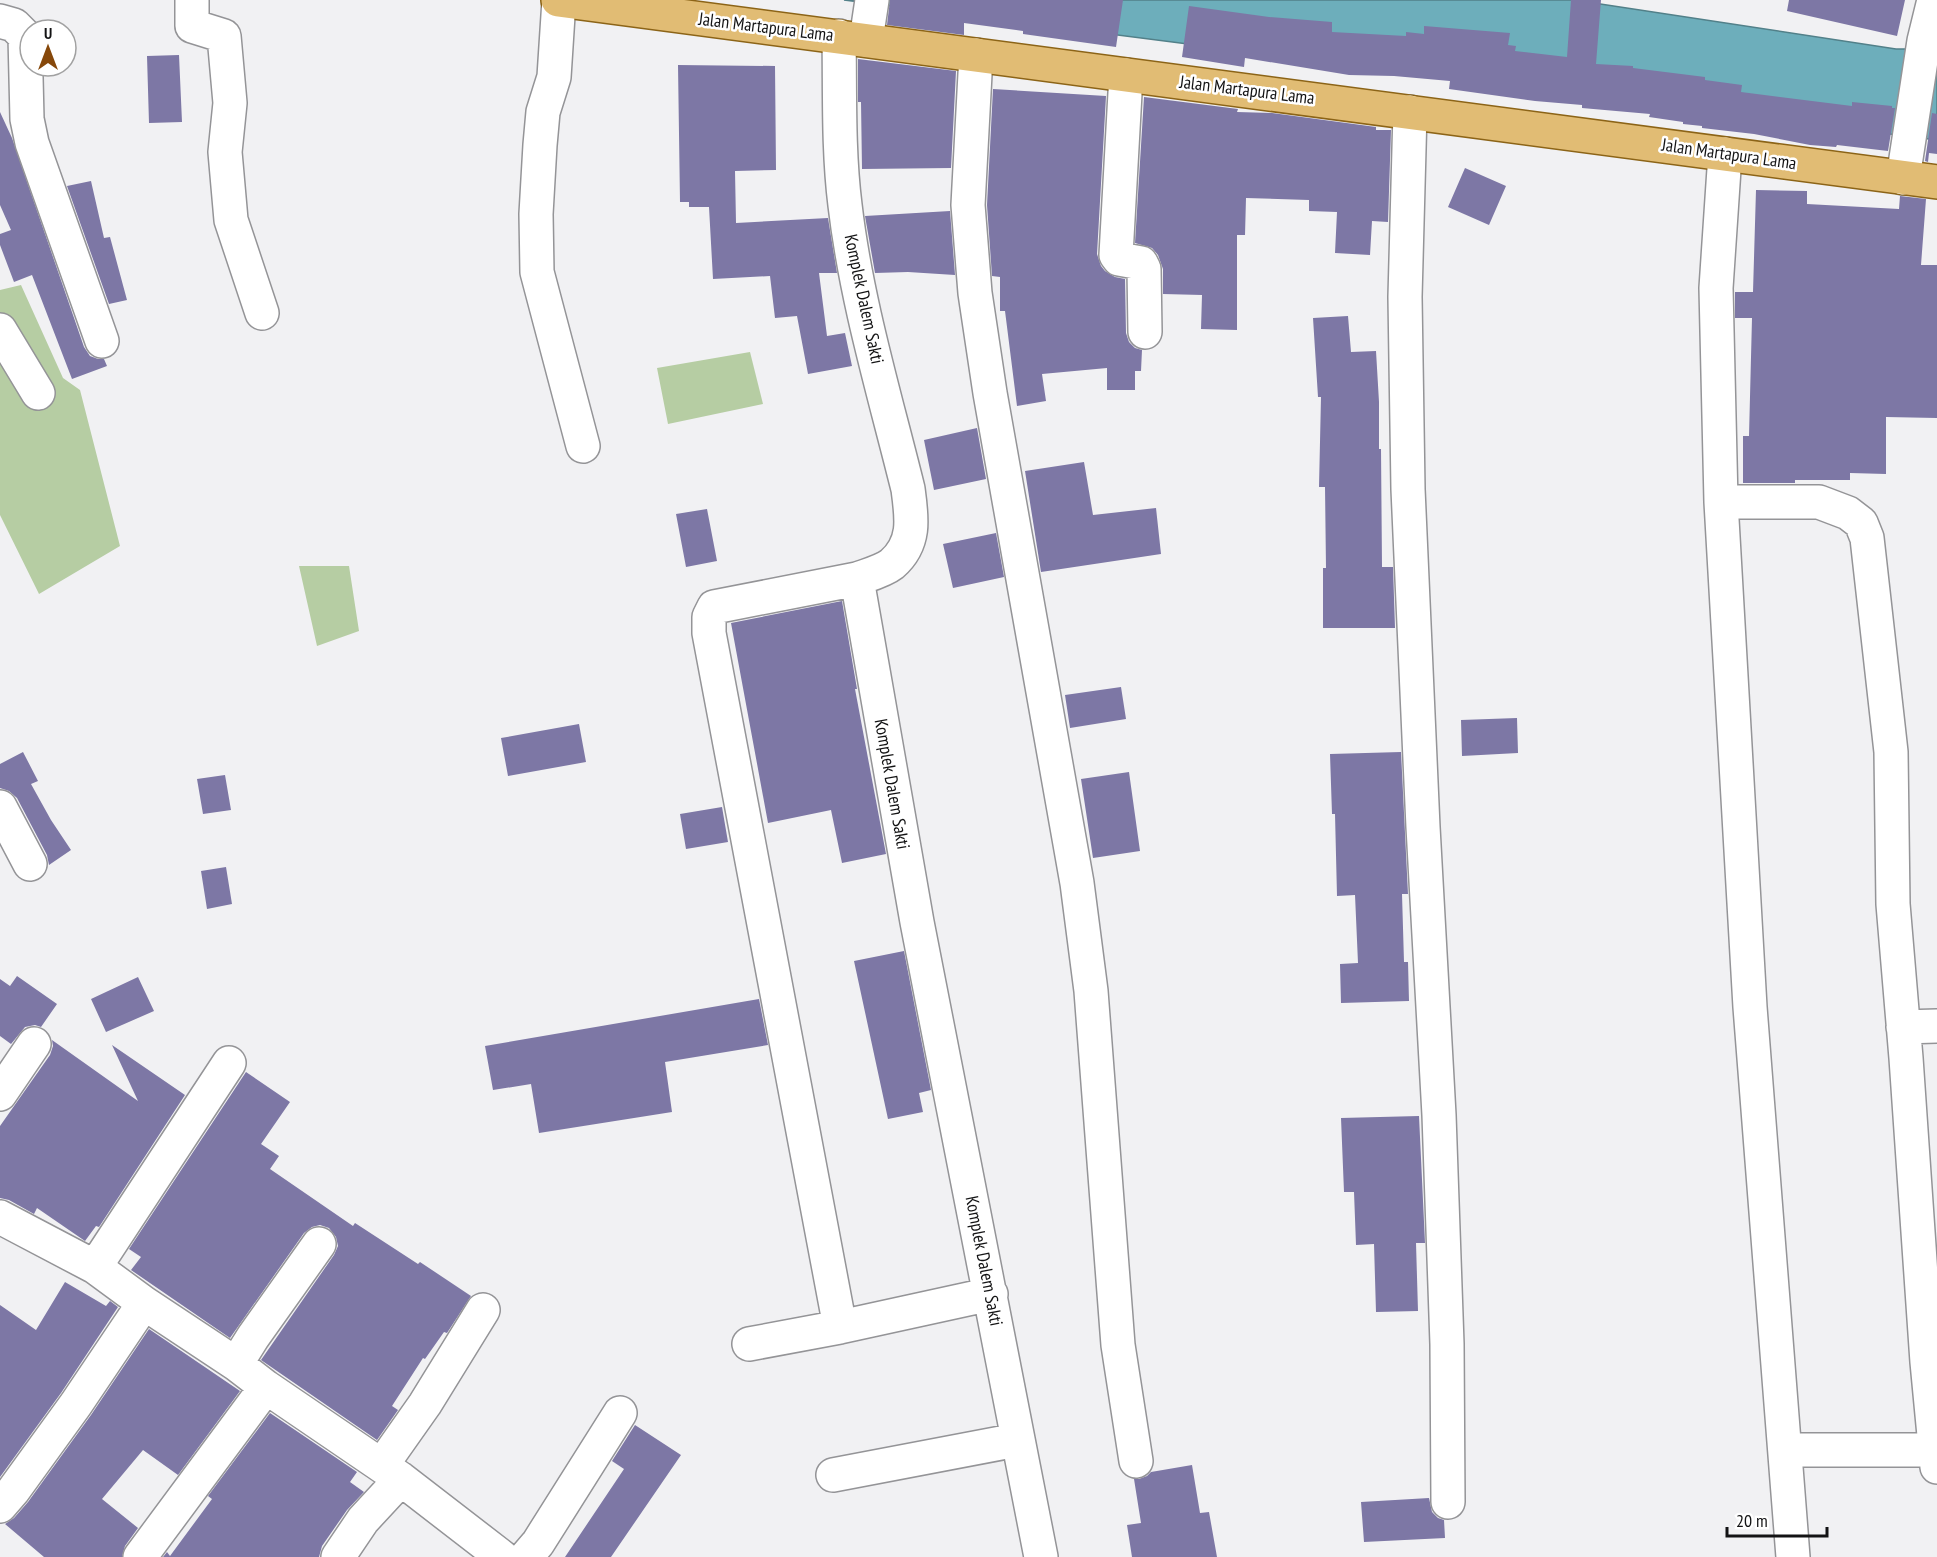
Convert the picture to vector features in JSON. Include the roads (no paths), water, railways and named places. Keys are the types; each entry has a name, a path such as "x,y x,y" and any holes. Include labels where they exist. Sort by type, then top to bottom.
{"main road":[{"name":"Jalan Martapura Lama","path":"558,0 862,23 976,55 1937,182"}],"street":[{"path":"192,0 192,26 224,36 230,104 225,152 231,220 262,313"},
{"path":"558,0 554,77 543,112 540,145 536,214 537,272 583,446"},
{"path":"1904,178 1924,41 1934,0"},
{"path":"0,21 14,25 25,36 27,119 32,143 102,341"},
{"name":"Komplek Dalem Sakti","path":"862,23 841,149 844,203 854,264 908,489 911,532 907,547 891,565 857,579 917,922 1041,1557"},
{"path":"976,55 968,205 975,293 990,393 1077,883 1090,991 1119,1346 1136,1461"},
{"path":"1126,75 1116,255 1119,259 1141,263 1144,269 1145,332"},
{"path":"1410,112 1405,297 1408,489 1423,827 1440,1115 1447,1344 1448,1502"},
{"path":"1725,154 1716,288 1721,502 1750,1007 1793,1557"},
{"path":"0,330 38,393"},
{"path":"1721,502 1819,502 1848,513 1861,523 1867,538 1891,752 1893,904 1904,1027 1927,1362 1937,1456 1785,1450"},
{"path":"840,1327 709,633 709,617 714,607 857,579"},
{"path":"0,807 30,864"},
{"path":"1904,1027 1937,1026"},
{"path":"3,1080 34,1044"},
{"path":"95,1267 229,1063"},
{"path":"0,1217 95,1267 391,1472 502,1557"},
{"path":"236,1364 319,1244"},
{"path":"749,1344 991,1294"},
{"path":"0,1506 76,1404 144,1303"},
{"path":"338,1557 363,1520 391,1472 425,1404 483,1311"},
{"path":"140,1557 266,1387"},
{"path":"526,1557 538,1543 620,1413"},
{"path":"833,1475 1017,1440"}],"water":[{"path":"844,0 1574,0 1896,49 1937,49 1937,140"}]}
